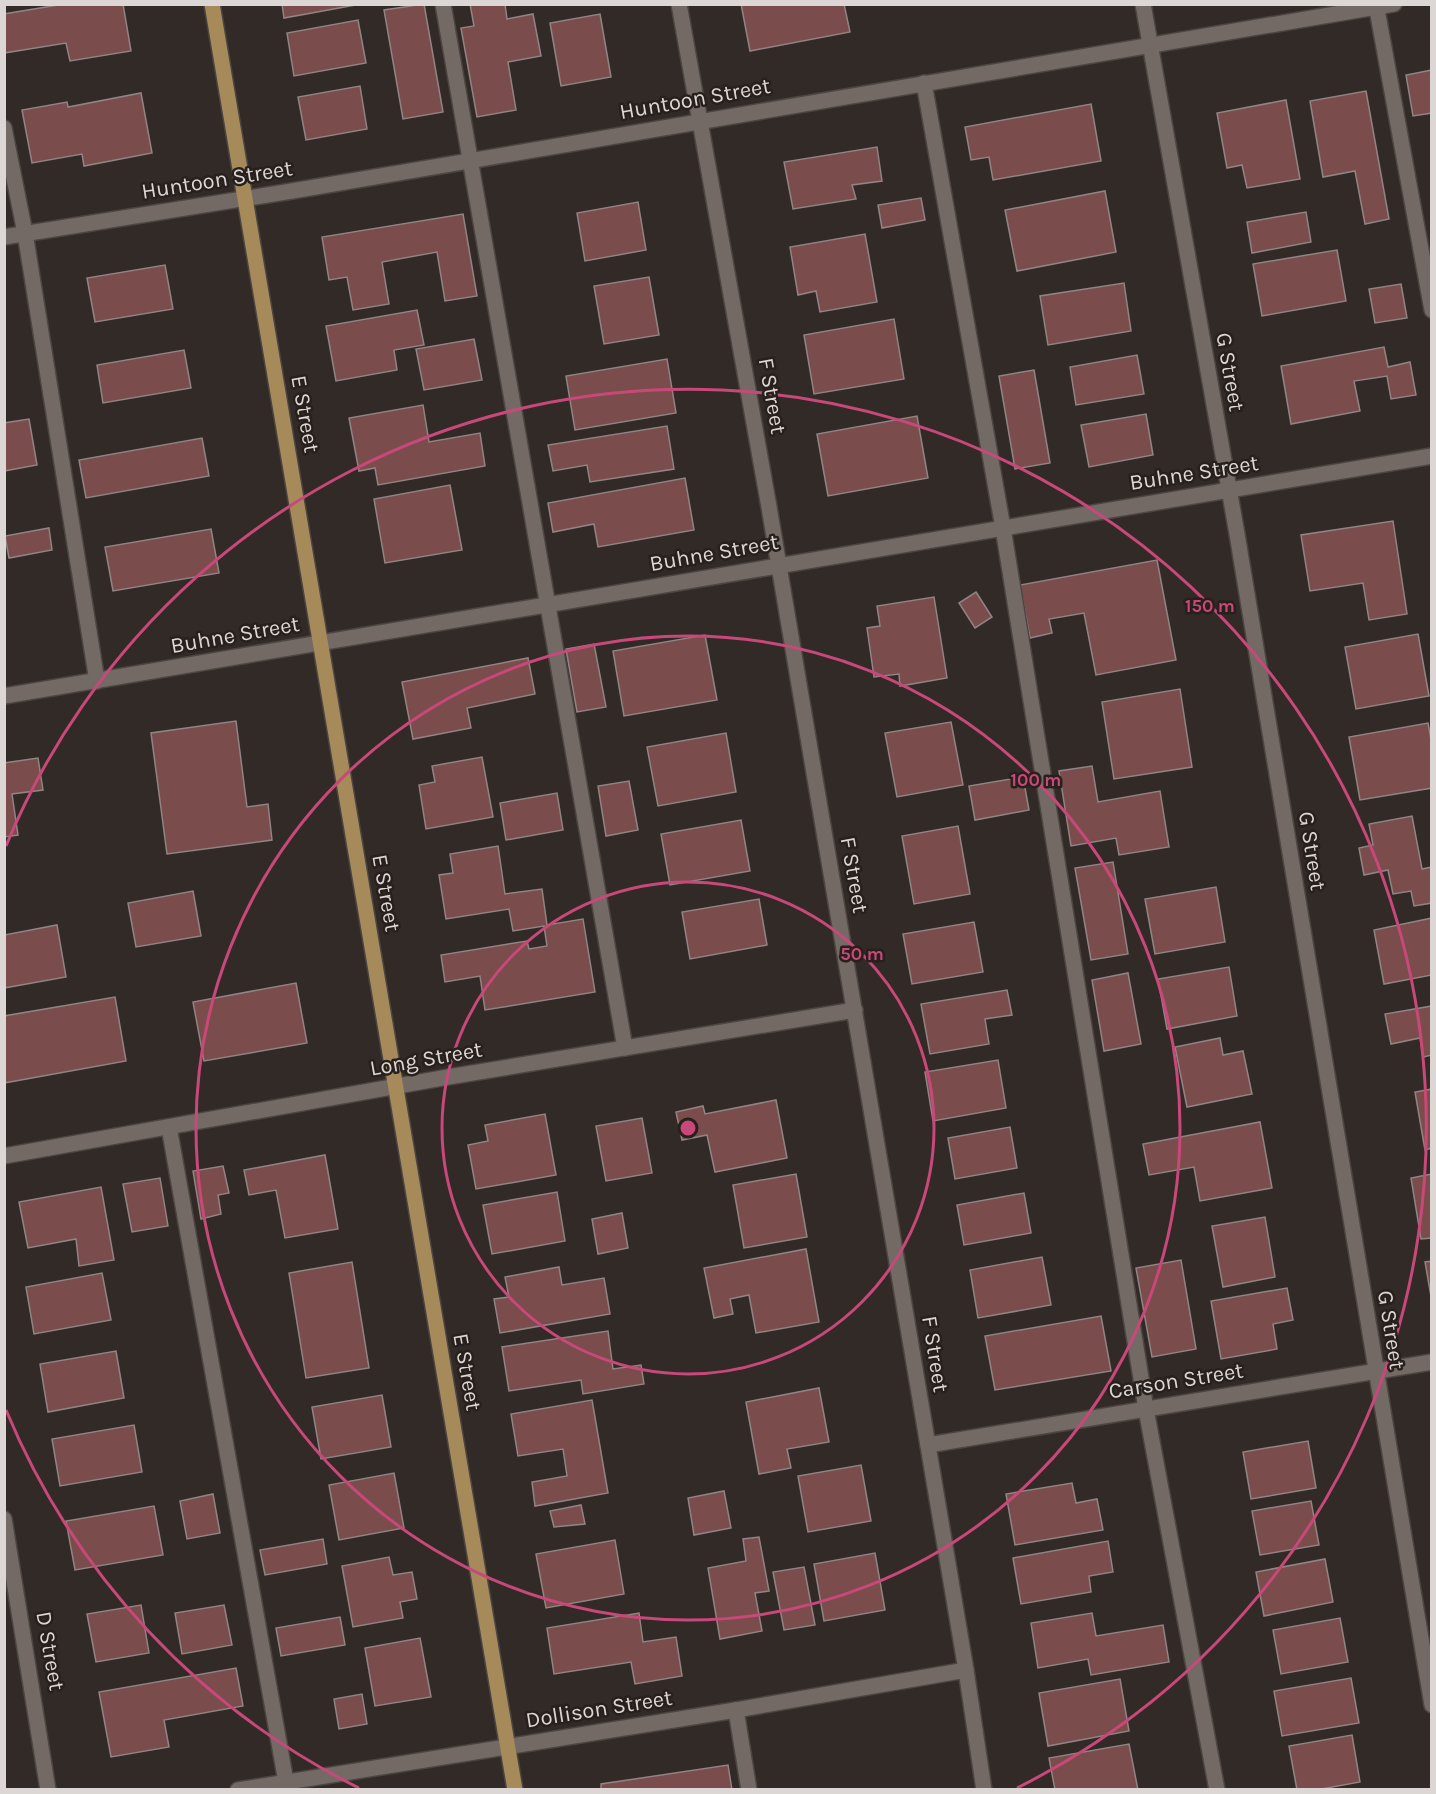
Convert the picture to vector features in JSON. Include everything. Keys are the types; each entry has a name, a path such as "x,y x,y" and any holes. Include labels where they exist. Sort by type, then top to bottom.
{"main road":[{"name":"E Street","path":"212,4 515,1790"}],"street":[{"path":"443,4 625,1048"},
{"name":"F Street","path":"679,4 855,1010 966,1670 984,1790"},
{"name":"G Street","path":"1143,4 1229,490 1431,1706"},
{"name":"Huntoon Street","path":"4,237 1394,4"},
{"path":"1376,6 1431,310"},
{"path":"924,83 1003,528 1146,1409 1217,1790"},
{"path":"4,128 25,233 97,681"},
{"name":"Buhne Street","path":"4,696 1431,456"},
{"name":"Long Street","path":"4,1156 395,1087 855,1010"},
{"path":"169,1127 286,1782"},
{"name":"Carson Street","path":"928,1445 1431,1362"},
{"name":"D Street","path":"4,1519 48,1790"},
{"name":"Dollison Street","path":"238,1790 736,1710 966,1670"},
{"path":"736,1710 749,1790"}],"building":[{"path":"64,4 123,4 131,51 70,61 66,43 4,53 4,14"},
{"path":"282,4 361,4 284,18"},
{"path":"424,4 443,112 403,119 384,10"},
{"path":"470,4 505,4 507,19 533,14 541,56 508,62 516,110 477,117 461,28 474,26"},
{"path":"741,4 844,4 850,32 750,51"},
{"path":"600,14 611,77 561,86 550,23"},
{"path":"358,20 366,63 294,76 287,33"},
{"path":"1432,70 1432,113 1413,116 1406,75"},
{"path":"360,86 367,129 306,140 298,97"},
{"path":"1366,91 1389,219 1365,224 1355,171 1323,177 1310,101"},
{"path":"141,93 152,153 84,166 82,154 32,163 22,110 67,102 68,107"},
{"path":"1286,100 1300,179 1247,188 1242,165 1227,168 1217,113"},
{"path":"1091,104 1101,161 993,180 989,157 971,160 965,127"},
{"path":"877,147 882,181 852,185 856,199 793,209 784,162"},
{"path":"1105,191 1116,252 1017,271 1005,210"},
{"path":"921,198 925,220 882,228 878,205"},
{"path":"638,202 646,250 585,261 577,213"},
{"path":"1306,212 1311,242 1252,253 1247,222"},
{"path":"463,214 477,296 445,301 437,252 382,262 389,304 353,310 347,277 329,280 322,237"},
{"path":"865,234 877,302 820,312 816,291 798,295 790,247"},
{"path":"1337,250 1346,301 1262,316 1253,264"},
{"path":"165,265 173,309 95,322 87,278"},
{"path":"649,277 659,335 604,344 594,286"},
{"path":"1124,283 1131,331 1048,345 1040,296"},
{"path":"1401,284 1407,318 1375,323 1369,289"},
{"path":"417,310 424,345 394,350 397,370 336,381 326,326"},
{"path":"894,319 904,379 814,394 804,335"},
{"path":"474,339 482,380 424,390 416,349"},
{"path":"1384,347 1388,367 1410,362 1416,395 1391,399 1387,376 1354,381 1360,411 1291,424 1281,366"},
{"path":"184,350 191,388 103,403 97,365"},
{"path":"1137,355 1144,394 1076,405 1070,367"},
{"path":"667,359 676,413 575,430 566,376"},
{"path":"1034,370 1050,463 1015,469 999,376"},
{"path":"423,405 429,442 480,433 485,466 378,485 375,468 359,471 349,418"},
{"path":"1146,414 1153,455 1089,467 1081,425"},
{"path":"917,416 928,478 828,496 817,434"},
{"path":"29,419 37,465 4,471 4,423"},
{"path":"667,426 674,469 590,482 587,465 553,471 548,445"},
{"path":"202,438 209,476 86,498 79,460"},
{"path":"685,478 694,530 598,547 594,524 553,532 548,503"},
{"path":"450,485 462,550 385,563 374,499"},
{"path":"1393,521 1407,614 1369,620 1363,583 1310,591 1301,535"},
{"path":"49,528 52,550 9,558 5,536"},
{"path":"211,529 219,573 113,591 105,547"},
{"path":"1157,560 1176,660 1096,675 1084,613 1049,619 1052,633 1030,638 1020,585"},
{"path":"976,592 992,617 975,628 959,603"},
{"path":"934,597 947,678 900,686 899,674 874,677 867,628 880,626 877,606"},
{"path":"1418,634 1429,696 1356,709 1345,647"},
{"path":"705,635 717,700 624,716 613,651"},
{"path":"594,644 606,707 577,712 566,649"},
{"path":"528,658 535,694 467,708 471,728 413,739 402,682"},
{"path":"1180,689 1192,767 1114,779 1102,702"},
{"path":"236,721 247,807 268,804 272,840 167,854 151,733"},
{"path":"951,722 963,785 897,797 885,733"},
{"path":"1428,723 1432,745 1432,788 1360,800 1349,737"},
{"path":"726,733 736,792 658,806 647,747"},
{"path":"482,757 493,817 426,829 419,785 435,782 432,766"},
{"path":"38,758 43,790 12,794 18,835 4,837 4,763"},
{"path":"1092,766 1098,802 1160,791 1169,847 1119,855 1116,838 1071,846 1059,771"},
{"path":"1023,777 1029,810 975,820 969,786"},
{"path":"629,781 638,830 606,836 598,786"},
{"path":"557,793 563,830 506,840 500,803"},
{"path":"1412,816 1422,869 1432,867 1432,903 1414,906 1411,891 1393,894 1388,870 1364,875 1359,848 1373,845 1369,824"},
{"path":"741,820 750,871 670,885 661,834"},
{"path":"958,826 970,894 914,904 902,836"},
{"path":"498,846 505,894 542,889 547,925 583,919 595,992 485,1010 480,976 445,982 441,955 527,941 529,949 547,946 544,926 513,931 509,909 446,919 439,875 453,873 450,854"},
{"path":"1113,862 1128,954 1091,960 1075,868"},
{"path":"1216,887 1225,942 1155,954 1145,899"},
{"path":"193,891 201,936 136,947 128,903"},
{"path":"759,899 767,945 690,959 682,912"},
{"path":"1432,918 1432,975 1384,984 1374,930"},
{"path":"974,922 983,972 912,984 903,934"},
{"path":"57,925 66,977 4,988 4,935"},
{"path":"1229,967 1237,1016 1167,1029 1158,979"},
{"path":"1128,973 1141,1044 1104,1051 1092,980"},
{"path":"296,983 307,1043 204,1061 193,1002"},
{"path":"1007,990 1012,1015 985,1019 989,1044 930,1054 921,1004"},
{"path":"115,997 126,1061 4,1083 4,1016"},
{"path":"1432,1006 1432,1055 1423,1057 1420,1038 1391,1044 1385,1014"},
{"path":"1220,1038 1223,1055 1243,1051 1252,1094 1187,1107 1175,1047"},
{"path":"998,1060 1006,1108 933,1121 925,1072"},
{"path":"1432,1089 1432,1148 1425,1150 1415,1092"},
{"path":"776,1100 787,1158 715,1172 707,1135 682,1140 676,1112 703,1106 705,1114"},
{"path":"545,1114 556,1175 476,1189 468,1145 488,1141 485,1125"},
{"path":"642,1118 652,1173 606,1181 596,1126"},
{"path":"1260,1122 1272,1188 1200,1201 1194,1167 1149,1175 1143,1144"},
{"path":"1010,1127 1017,1168 955,1179 948,1138"},
{"path":"325,1155 338,1229 285,1238 276,1190 249,1195 244,1170"},
{"path":"223,1166 229,1193 218,1195 221,1214 201,1219 193,1171"},
{"path":"796,1174 807,1237 744,1248 733,1185"},
{"path":"1432,1174 1432,1238 1421,1239 1411,1178"},
{"path":"160,1178 168,1226 132,1232 123,1184"},
{"path":"101,1187 114,1260 79,1266 76,1239 28,1248 19,1202"},
{"path":"557,1192 565,1241 492,1254 483,1205"},
{"path":"1024,1193 1031,1233 964,1245 957,1205"},
{"path":"622,1213 628,1248 598,1254 592,1219"},
{"path":"1265,1217 1275,1277 1223,1287 1212,1226"},
{"path":"806,1249 819,1322 756,1333 749,1295 730,1299 733,1314 714,1318 704,1268"},
{"path":"1042,1257 1051,1305 978,1318 970,1270"},
{"path":"1181,1260 1196,1349 1152,1357 1136,1268"},
{"path":"1432,1261 1432,1302 1425,1262"},
{"path":"352,1262 369,1368 306,1378 289,1273"},
{"path":"559,1267 562,1285 604,1278 610,1314 500,1333 494,1299 509,1297 505,1277"},
{"path":"102,1273 111,1320 34,1334 26,1287"},
{"path":"1287,1288 1293,1320 1273,1324 1277,1349 1221,1359 1211,1301"},
{"path":"1101,1316 1111,1371 995,1390 985,1336"},
{"path":"608,1331 613,1369 641,1365 644,1384 583,1394 581,1380 509,1391 502,1347"},
{"path":"116,1351 124,1398 48,1412 40,1364"},
{"path":"819,1388 829,1442 787,1449 791,1468 759,1474 746,1402"},
{"path":"382,1395 391,1447 321,1459 312,1407"},
{"path":"592,1400 608,1493 535,1506 532,1482 567,1476 563,1449 518,1456 511,1414"},
{"path":"134,1425 142,1472 60,1486 52,1439"},
{"path":"1308,1441 1316,1488 1251,1499 1243,1452"},
{"path":"861,1465 871,1521 808,1532 798,1476"},
{"path":"394,1473 404,1528 339,1540 329,1485"},
{"path":"1072,1483 1076,1503 1097,1499 1103,1530 1015,1545 1006,1494"},
{"path":"724,1491 731,1528 694,1535 688,1498"},
{"path":"213,1494 220,1533 187,1539 180,1501"},
{"path":"1311,1501 1319,1545 1260,1555 1252,1511"},
{"path":"581,1505 585,1524 554,1527 550,1511"},
{"path":"154,1506 163,1555 75,1570 66,1521"},
{"path":"759,1537 769,1591 755,1593 762,1631 720,1639 708,1568 746,1561 743,1539"},
{"path":"323,1539 327,1564 265,1575 260,1550"},
{"path":"615,1540 624,1594 546,1608 536,1554"},
{"path":"1108,1541 1113,1572 1089,1576 1091,1592 1021,1604 1013,1558"},
{"path":"875,1553 885,1610 824,1621 814,1564"},
{"path":"389,1557 393,1575 412,1572 417,1599 400,1602 403,1618 353,1627 342,1566"},
{"path":"1325,1559 1333,1602 1264,1616 1256,1572"},
{"path":"804,1567 815,1625 784,1630 773,1572"},
{"path":"141,1605 149,1653 96,1662 87,1614"},
{"path":"224,1605 232,1645 182,1654 175,1613"},
{"path":"639,1613 643,1642 676,1637 682,1676 635,1684 631,1662 554,1674 547,1628"},
{"path":"1092,1613 1096,1636 1163,1625 1169,1662 1091,1675 1088,1659 1038,1668 1031,1623"},
{"path":"340,1617 345,1645 281,1656 276,1628"},
{"path":"1340,1618 1348,1662 1281,1674 1273,1630"},
{"path":"420,1638 431,1697 375,1706 365,1648"},
{"path":"236,1668 243,1706 164,1720 169,1747 111,1757 99,1692"},
{"path":"1351,1678 1359,1723 1282,1736 1274,1691"},
{"path":"1120,1679 1129,1731 1048,1746 1039,1693"},
{"path":"362,1694 367,1724 339,1729 334,1699"},
{"path":"1352,1735 1360,1782 1316,1790 1297,1790 1289,1746"},
{"path":"1129,1744 1138,1790 1055,1790 1049,1758"},
{"path":"728,1765 732,1790 601,1790 601,1784"}]}
